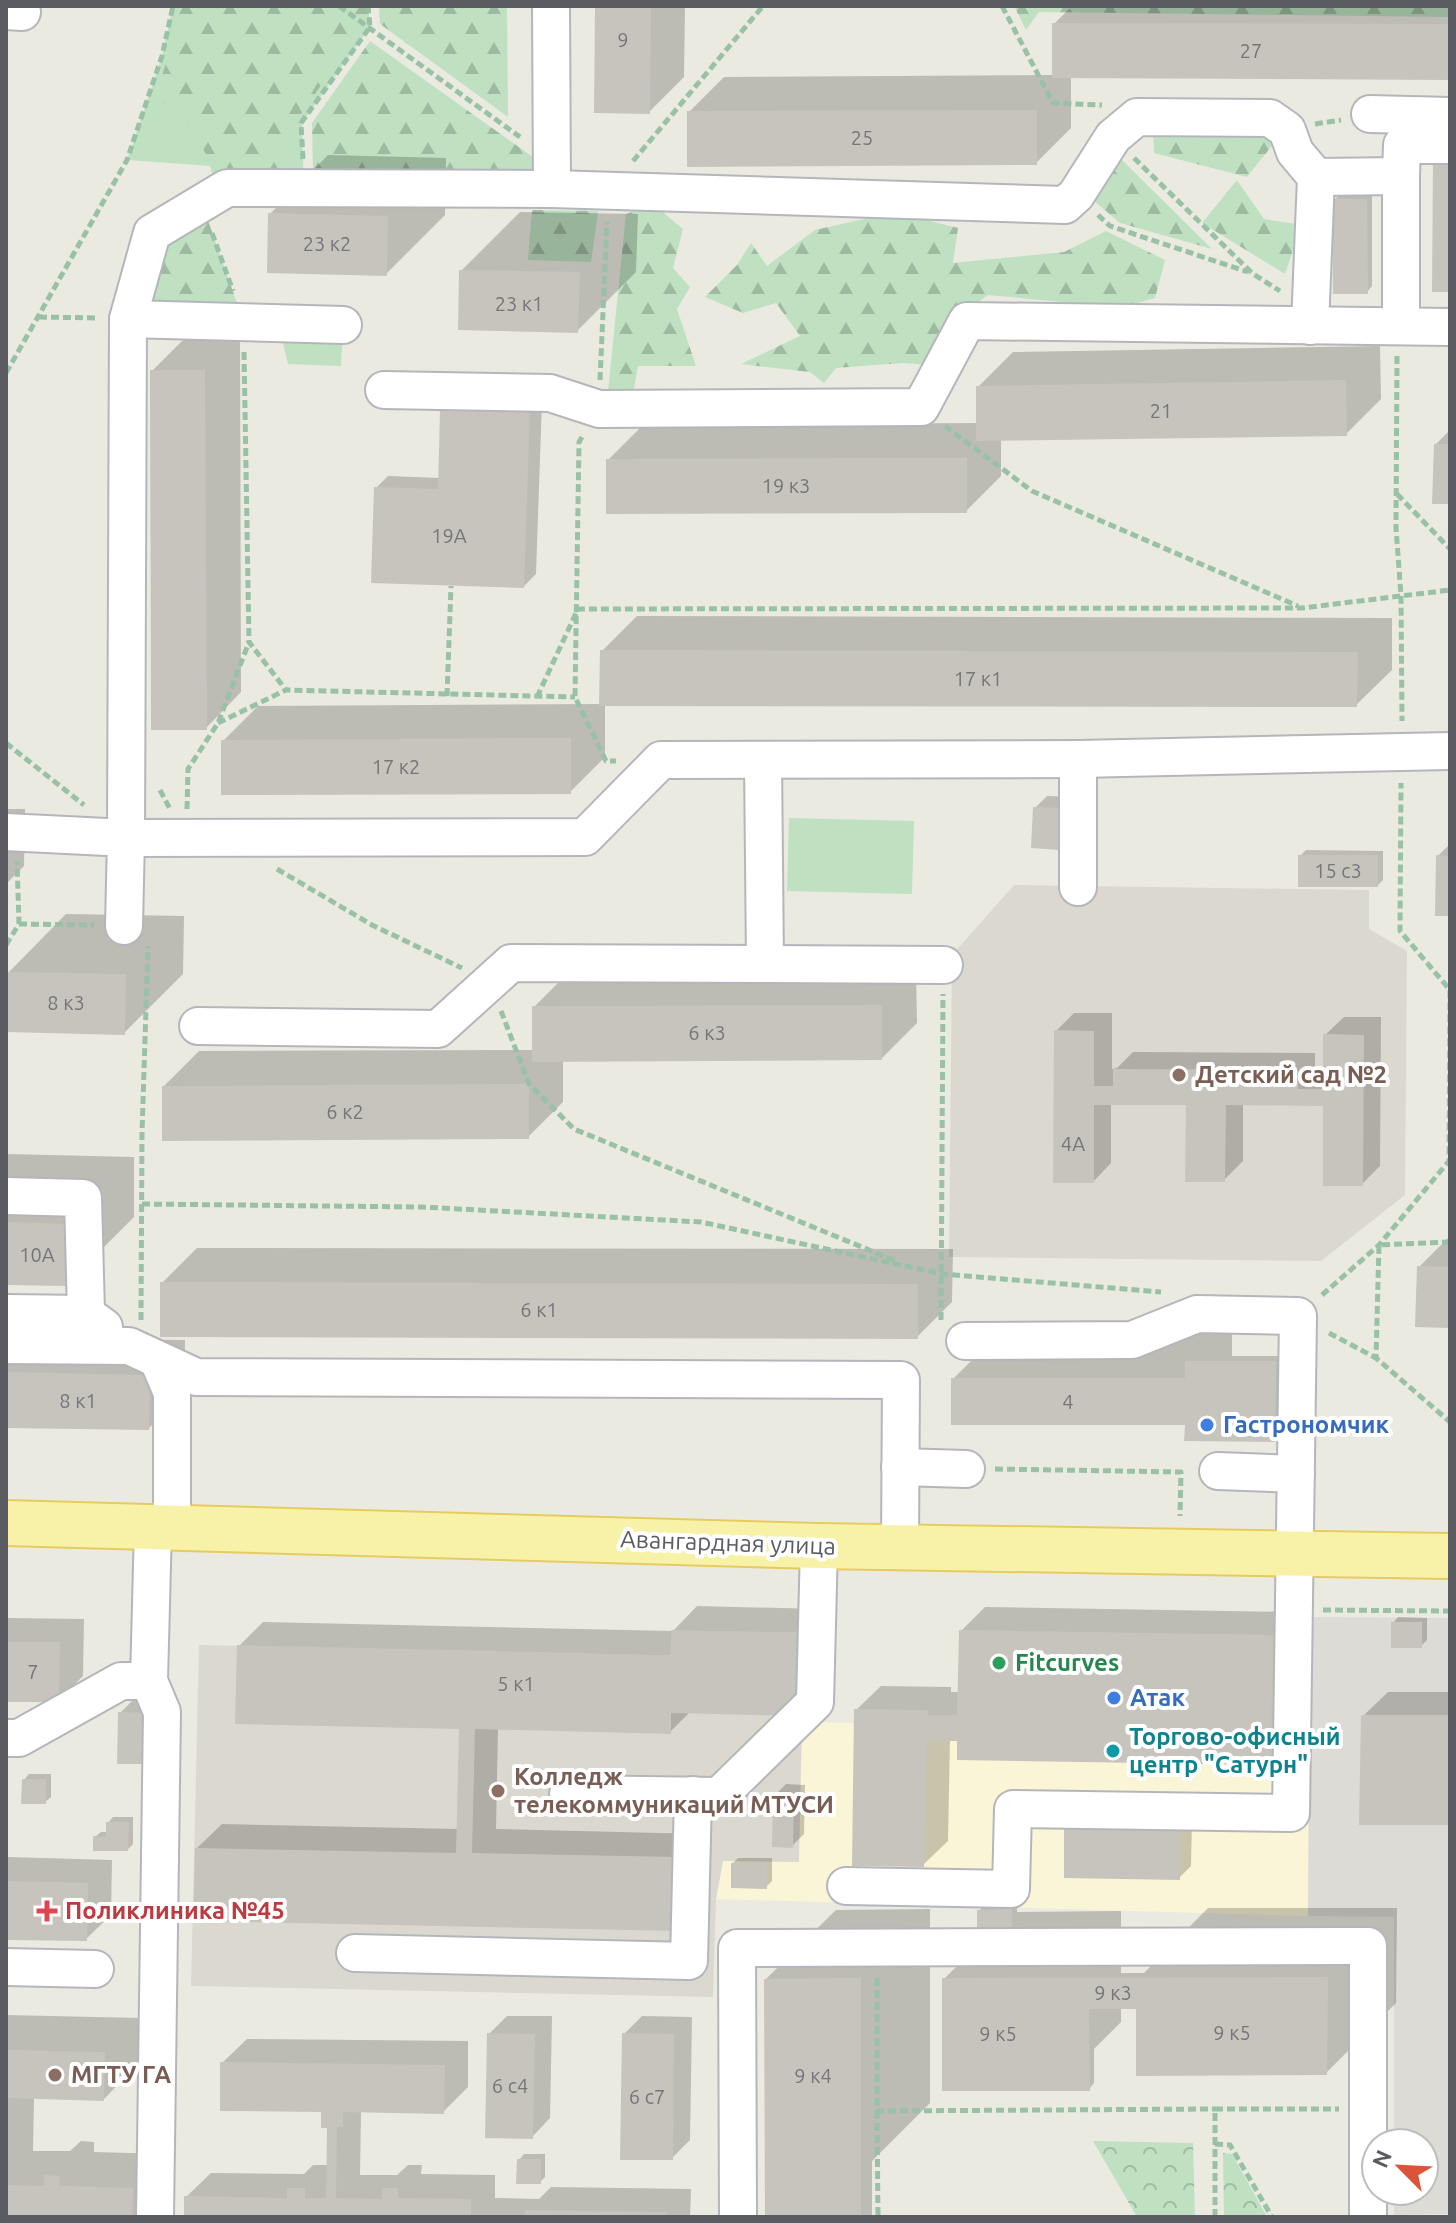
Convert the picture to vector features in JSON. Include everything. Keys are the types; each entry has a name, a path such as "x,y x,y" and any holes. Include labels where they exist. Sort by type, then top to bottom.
{"main road":[{"name":"Авангардная улица","path":"6,1523 819,1546 1450,1556"}],"lane":[{"path":"551,6 552,174"},
{"path":"1370,114 1450,116"},
{"path":"124,926 128,319 152,233 227,188 304,188 552,174 608,190 1065,205 1076,195 1113,137 1137,117 1270,118 1287,130 1295,152 1316,177 1310,318"},
{"path":"1399,326 1402,145 1450,145"},
{"path":"1316,177 1401,176"},
{"path":"384,390 550,393 599,409 921,407 967,321 1310,318 1450,327"},
{"path":"128,319 343,325"},
{"path":"11,832 126,838 585,837 661,760 1078,759 1450,751"},
{"path":"1078,759 1078,887"},
{"path":"763,760 765,964"},
{"path":"198,1026 438,1029 511,963 944,965"},
{"path":"6,1196 83,1198 86,1314"},
{"path":"6,1313 86,1314 144,1353 196,1377 901,1380 900,1547"},
{"path":"846,1886 1011,1889 1013,1809 1291,1813 1298,1316 1197,1314 1132,1340 965,1341"},
{"path":"6,1345 144,1353"},
{"path":"144,1353 172,1393 149,1681 162,1712 155,2217"},
{"path":"900,1467 966,1469"},
{"path":"1218,1471 1296,1474"},
{"path":"568,1794 719,1796 815,1702 819,1546"},
{"path":"6,1738 19,1738 121,1681 149,1681"},
{"path":"355,1953 689,1961 693,1795"},
{"path":"738,2217 737,1948 1368,1946 1368,2217"},
{"path":"6,1967 95,1969"}],"path":[{"path":"6,373 127,160 162,56 173,6"},
{"path":"339,6 370,27 552,174"},
{"path":"304,188 301,123 370,27 368,6"},
{"path":"661,760 606,761 575,697 579,442 599,409 608,190 763,6"},
{"path":"1002,6 1053,103 1111,105 1113,137 1253,274 1310,318"},
{"path":"1287,130 1370,114"},
{"path":"1076,195 1110,226 1253,274"},
{"path":"186,838 188,769 218,723 249,642 244,323 202,203"},
{"path":"39,317 128,319"},
{"path":"1399,326 1400,931 1450,990 1449,1161 1379,1245 1298,1316 1376,1358 1450,1422"},
{"path":"921,407 1032,491 1302,608"},
{"path":"1397,493 1450,549"},
{"path":"447,696 451,586"},
{"path":"578,609 1302,608 1450,590"},
{"path":"537,697 578,609"},
{"path":"249,642 286,690"},
{"path":"218,723 286,690 575,697"},
{"path":"6,743 126,838"},
{"path":"6,945 19,924 11,832"},
{"path":"269,864 372,925 490,982 529,1084 574,1129 911,1267"},
{"path":"19,924 124,926 148,945 142,1204 141,1331 144,1353"},
{"path":"942,1274 944,965"},
{"path":"142,1204 422,1207 701,1222 942,1274 1180,1294 1197,1314"},
{"path":"1379,1245 1450,1242"},
{"path":"1376,1358 1379,1245"},
{"path":"966,1469 1181,1472 1180,1516"},
{"path":"1295,1605 1310,1610 1450,1611"},
{"path":"877,1948 878,2217"},
{"path":"1215,2109 1215,2217"},
{"path":"877,2111 1368,2109"},
{"path":"1215,2144 1230,2145 1272,2217"}],"shaded area":[{"name":"Детский сад №2","path":"1014,885 1369,890 1369,929 1407,951 1405,1195 1321,1261 949,1257 952,955"},
{"path":"1310,1617 1450,1618 1450,2214 1394,2215 1394,2207 1440,2207 1440,2127 1394,2127 1394,1917 1308,1916"},
{"name":"Колледж телекоммуникаций МТУСИ","path":"671,1630 797,1632 795,1715 802,1722 799,1862 723,1861 716,1899 713,1997 191,1986 199,1645 670,1655"},
{"path":"959,1630 1310,1636 1308,1916 716,1899 723,1861 802,1722 854,1723 957,1715"}],"green space":[{"path":"173,6 368,6 370,27 302,123 304,188 216,185 210,166 127,160 162,56"},
{"path":"180,6 326,6 360,30 296,121 295,135 276,188 216,185 209,159 181,114 155,97"},
{"path":"339,6 368,6 370,27"},
{"path":"379,6 507,6 508,117 380,24"},
{"path":"1014,6 1450,6 1450,17 1039,12 1026,30"},
{"path":"370,41 537,160 533,180 313,176 312,123"},
{"path":"1259,125 1279,137 1247,177 1154,153 1153,127"},
{"path":"1115,153 1212,249 1120,223 1086,194"},
{"path":"1237,180 1264,219 1302,225 1285,274 1202,223"},
{"path":"202,203 244,323 128,319 152,233"},
{"path":"654,205 683,229 673,268 690,287 677,309 696,366 638,366 632,400 607,401 626,214"},
{"path":"532,210 598,211 591,262 528,260"},
{"path":"895,212 958,228 953,263 1064,252 1106,231 1165,260 1155,298 1099,314 1073,303 988,295 963,313 934,365 903,363 836,368 824,383 810,372 741,364 800,336 776,303 743,313 705,297 737,265 751,243 767,266 815,230"},
{"path":"278,323 343,325 341,366 288,364"},
{"path":"789,818 914,821 912,894 787,891"},
{"path":"1093,2141 1193,2143 1195,2217 1137,2217"},
{"path":"1223,2153 1232,2154 1267,2217 1224,2217"}],"building":[{"path":"595,6 651,6 650,114 594,113"},
{"path":"1052,23 1450,24 1450,80 1052,78"},
{"path":"1037,110 1037,165 687,167 687,111"},
{"path":"1433,160 1450,161 1450,292 1432,292"},
{"path":"1332,199 1367,199 1368,294 1333,294"},
{"path":"268,213 388,216 387,276 267,273"},
{"path":"459,270 580,272 578,333 458,330"},
{"path":"150,370 205,370 207,730 151,730"},
{"path":"1346,380 1347,436 976,441 976,386"},
{"path":"440,409 530,412 524,588 371,583 374,487 438,489"},
{"path":"1434,444 1450,444 1450,504 1432,504"},
{"path":"967,458 967,513 606,514 606,459"},
{"path":"600,650 1358,652 1357,707 599,706"},
{"path":"571,738 571,794 221,795 221,740"},
{"path":"1033,807 1060,808 1059,850 1031,848"},
{"path":"1298,855 1378,855 1378,887 1298,887"},
{"path":"1436,855 1450,856 1450,916 1435,916"},
{"path":"6,972 126,974 125,1035 6,1032"},
{"path":"882,1005 882,1060 532,1062 532,1006"},
{"path":"1054,1030 1094,1031 1094,1086 1113,1086 1113,1069 1298,1070 1298,1089 1323,1089 1323,1034 1364,1035 1363,1186 1323,1186 1323,1106 1226,1105 1225,1182 1185,1182 1186,1105 1094,1105 1094,1183 1053,1183"},
{"path":"529,1084 529,1139 162,1141 162,1086"},
{"path":"6,1222 68,1224 68,1286 6,1285"},
{"path":"1417,1266 1450,1267 1450,1328 1415,1327"},
{"path":"160,1282 918,1284 918,1339 160,1337"},
{"path":"1185,1361 1276,1361 1275,1442 1184,1441 1185,1425 951,1425 951,1378 1185,1378"},
{"path":"6,1372 150,1375 149,1430 6,1428"},
{"path":"1391,1622 1422,1622 1422,1648 1391,1648"},
{"path":"671,1630 797,1632 795,1716 671,1713 671,1734 475,1729 472,1853 678,1857 677,1931 193,1921 195,1848 456,1853 459,1729 235,1724 237,1645 670,1655"},
{"name":"Торгово-офисный центр \"Сатурн\"","path":"959,1630 1272,1635 1270,1765 957,1760 957,1741 927,1741 924,1867 852,1866 854,1709 928,1710 928,1715 957,1716"},
{"path":"6,1642 60,1642 59,1702 6,1702"},
{"path":"118,1712 150,1713 150,1764 117,1764"},
{"path":"1361,1715 1450,1715 1450,1825 1359,1825"},
{"path":"22,1779 46,1779 46,1804 21,1804"},
{"path":"773,1795 794,1796 793,1848 772,1847"},
{"path":"106,1822 129,1822 128,1851 93,1851 93,1836 106,1837"},
{"path":"1064,1828 1180,1830 1180,1880 1064,1878"},
{"path":"731,1863 767,1863 767,1889 731,1888"},
{"name":"Поликлиника №45","path":"6,1881 88,1883 87,1941 6,1940"},
{"path":"1012,1909 1012,1932 977,1932 977,1910"},
{"path":"1328,1977 1327,2075 1136,2076 1136,2009 1089,2009 1090,2091 942,2091 942,1978"},
{"path":"861,1978 861,2217 765,2217 764,1979"},
{"path":"487,2033 535,2034 533,2139 485,2138"},
{"path":"622,2033 674,2034 673,2160 620,2160"},
{"name":"МГТУ ГА","path":"6,2050 105,2052 104,2101 6,2098"},
{"path":"220,2062 445,2065 444,2114 343,2112 343,2127 337,2127 336,2198 382,2199 382,2188 398,2188 398,2198 471,2199 471,2217 184,2217 184,2196 287,2198 287,2188 305,2188 305,2198 326,2198 327,2128 321,2128 321,2112 220,2111"},
{"path":"517,2159 541,2159 541,2184 516,2184"},
{"path":"44,2175 60,2176 59,2186 133,2188 132,2217 6,2217 6,2185 44,2186"},
{"path":"525,2210 667,2212 667,2217 525,2217"}],"place":[{"name":"Детский сад №2","path":"1179,1075"},
{"name":"Гастрономчик","path":"1207,1425"},
{"name":"Fitcurves","path":"999,1663"},
{"name":"Атак","path":"1114,1698"},
{"name":"Торгово-офисный центр \"Сатурн\"","path":"1113,1751"},
{"name":"Колледж телекоммуникаций МТУСИ","path":"498,1791"},
{"name":"Поликлиника №45","path":"47,1911"},
{"name":"МГТУ ГА","path":"55,2075"}]}
